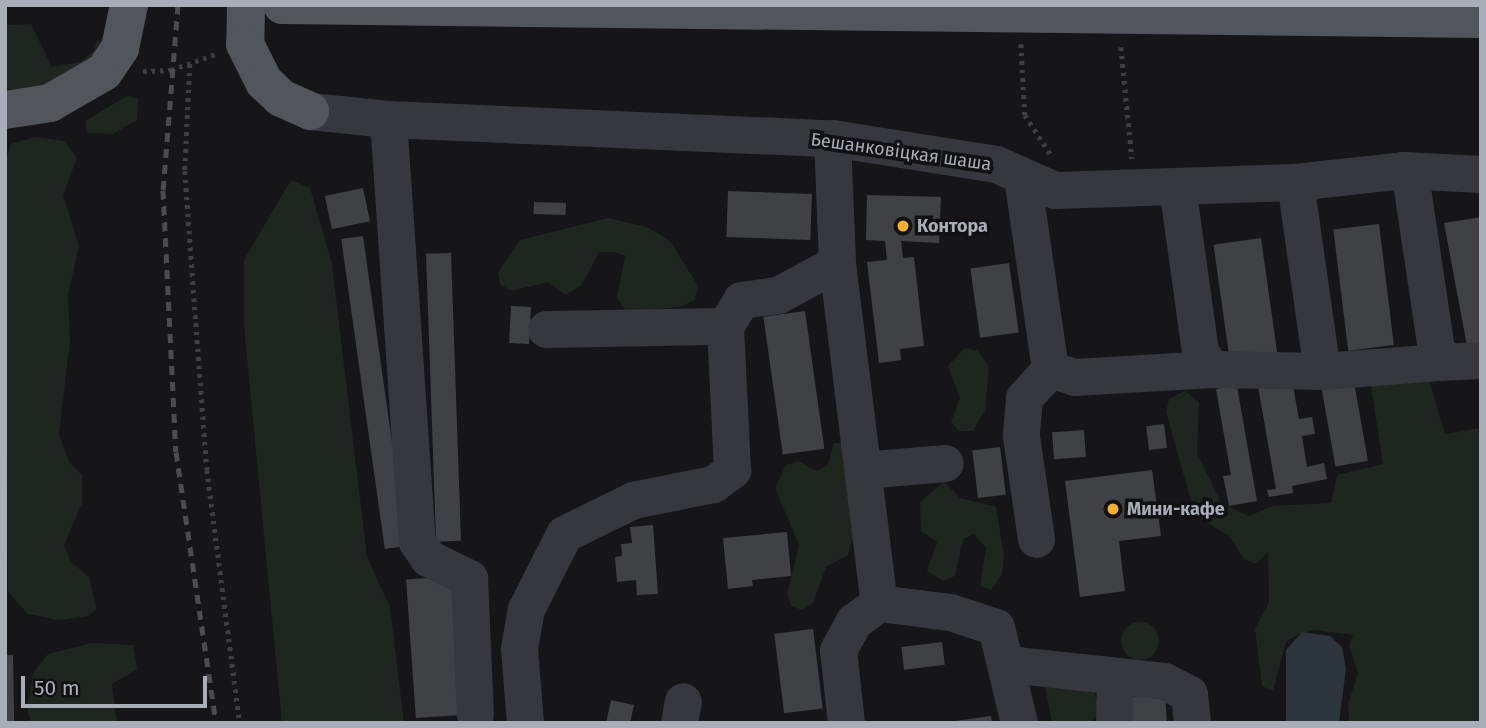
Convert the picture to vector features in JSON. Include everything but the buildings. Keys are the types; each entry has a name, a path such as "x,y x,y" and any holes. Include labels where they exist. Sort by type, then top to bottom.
{"main road":[{"path":"5,110 50,103 104,72 120,48 129,5"},
{"path":"247,5 245,44 272,90 310,111"},
{"path":"282,5 1408,11 1481,19"}],"street":[{"name":"Бешанковіцкая шаша","path":"310,111 388,119 832,138 996,164 1055,190 1295,182 1403,170 1481,174"},
{"path":"388,119 417,542 428,558 469,578 475,713"},
{"path":"832,138 837,263 879,603"},
{"path":"1403,170 1411,182 1438,362"},
{"path":"1022,177 1050,369"},
{"path":"1295,182 1322,371"},
{"path":"1177,186 1200,352 1212,369"},
{"path":"525,723 519,648 526,609 564,534 633,500 713,484 732,470 725,326 741,300 778,296 837,263"},
{"path":"546,329 725,326"},
{"path":"1050,369 1074,377 1212,369 1322,371 1481,360"},
{"path":"1035,539 1021,436 1024,398 1050,369"},
{"path":"863,470 945,463"},
{"path":"846,723 838,650 854,621 879,603 950,612 996,627 1008,664 1019,723"},
{"path":"1008,664 1115,678 1164,681 1189,694 1192,723"},
{"path":"1114,723 1115,678"}],"path":[{"path":"104,72 171,71 245,44"},
{"path":"1021,44 1025,115"},
{"path":"1124,47 1134,187"},
{"path":"190,64 185,172 207,470 240,723"}],"shaded area":[{"path":"31,24 52,67 80,62 94,51 97,40 108,42 103,51 37,89 5,89 5,25"},
{"path":"127,96 138,99 137,120 113,134 87,133 85,121"},
{"path":"35,137 64,141 77,158 63,195 79,246 68,295 70,341 59,434 69,462 82,475 82,503 64,545 71,562 89,577 97,609 88,616 58,620 28,614 8,592 5,161 11,144"},
{"path":"291,180 310,188 332,264 367,557 390,607 404,723 282,723 244,326 244,260"},
{"path":"608,218 647,227 670,241 698,286 695,299 684,306 627,313 617,298 625,256 614,252 599,252 581,286 566,295 548,282 511,291 500,284 498,272 520,240"},
{"path":"965,348 978,351 989,366 985,410 973,431 959,431 951,422 960,398 948,366"},
{"path":"1428,376 1445,434 1481,428 1481,723 1349,723 1348,704 1358,673 1349,646 1353,635 1313,630 1297,635 1286,642 1273,691 1262,686 1255,629 1269,602 1268,552 1256,564 1244,559 1229,536 1195,515 1166,412 1169,399 1185,391 1199,402 1197,453 1221,503 1249,516 1273,506 1331,503 1337,475 1383,464 1370,380"},
{"path":"834,443 848,443 861,506 848,555 826,567 813,603 802,610 791,606 787,594 799,545 775,488 786,465 798,461 817,471 828,465"},
{"path":"944,482 960,498 996,507 1004,556 1002,574 991,590 980,586 986,548 974,534 963,539 955,576 943,581 927,571 937,542 921,531 920,502"},
{"path":"1140,622 1154,627 1159,641 1154,655 1140,660 1126,655 1121,641 1126,627"},
{"path":"1302,632 1330,636 1342,647 1346,669 1339,723 1286,723 1286,650"},
{"path":"92,643 133,645 137,669 112,684 117,723 31,723 27,707 33,673 48,654"},
{"path":"1044,681 1094,688 1099,713 1090,723 1052,723"}],"railway":[{"path":"178,5 163,190 176,452 216,723"}],"place":[{"name":"Контора","path":"903,226"},
{"name":"Мини-кафе","path":"1113,509"}]}
